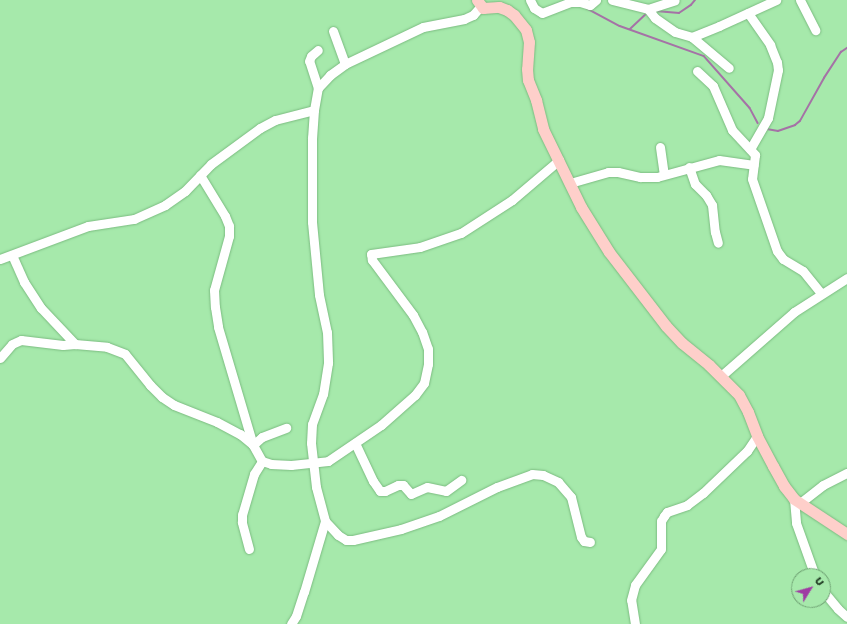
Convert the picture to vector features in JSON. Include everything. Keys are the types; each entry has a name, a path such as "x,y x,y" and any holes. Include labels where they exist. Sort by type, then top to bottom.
{"main road":[{"path":"478,3 486,8 499,7 507,10 514,15 526,30 530,42 527,69 528,80 536,100 543,129 548,143 559,160 595,232 653,309 682,342 721,376 738,395 753,422 757,436 784,486 797,501 847,534"}],"street":[{"path":"530,0 534,8 542,13 571,2 580,2 590,5 596,0"},
{"path":"612,0 648,9 675,0"},
{"path":"692,36 776,0"},
{"path":"800,0 815,30"},
{"path":"318,88 330,75 345,64 423,26 464,19 473,15 477,12 478,3"},
{"path":"648,9 652,16 675,32 692,36 729,68"},
{"path":"748,13 770,46 777,62 778,70 768,118 750,149"},
{"path":"333,31 345,64"},
{"path":"318,50 311,56 309,61 318,88 314,110 311,155 312,222 319,295 327,332 328,363 323,394 312,424 313,463 316,487 325,521 338,535 346,540 353,540 401,529 439,516 497,487 532,474 544,475 558,482 572,497 581,537 584,542 590,542"},
{"path":"697,71 714,86 732,130 756,156 752,179 777,251 783,259 803,271 821,293"},
{"path":"0,258 12,255 88,226 119,223 148,214 165,205 180,194 200,175 260,128 275,120 314,110"},
{"path":"660,147 664,174"},
{"path":"0,358 12,344 21,340 63,345 75,344 107,347 125,354 162,397 174,405 217,422 240,434 252,445 262,461 271,464 313,463 328,461 391,417 415,394 424,383 428,364 428,349 422,332 413,315 372,260 371,254 420,247 461,233 512,200 559,160"},
{"path":"570,183 608,172 618,172 648,177 719,160 754,165"},
{"path":"689,168 695,184 706,195 712,205 715,232 718,243"},
{"path":"200,175 225,216 229,226 229,236 214,290 215,307 218,327 252,445"},
{"path":"12,255 24,282 41,308 75,344"},
{"path":"721,376 794,312 821,293 847,278"},
{"path":"252,445 262,437 286,428"},
{"path":"635,624 631,600 635,585 661,549 661,521 664,516 667,512 687,505 704,494 746,451 757,436"},
{"path":"355,443 373,481 380,491 385,491 398,485 403,485 411,494 427,487 446,490 461,480"},
{"path":"249,549 242,515 254,474 262,461"},
{"path":"812,568 796,523 797,501 824,484 847,473"},
{"path":"291,624 298,610 325,521"},
{"path":"831,601 847,617"}],"waterway":[{"path":"656,11 679,13 691,5 695,0"},
{"path":"586,8 620,26 704,56 750,108 758,123"},
{"path":"630,29 646,14"},
{"path":"767,129 778,131 795,125 800,121 824,78 841,52 847,48"}]}
